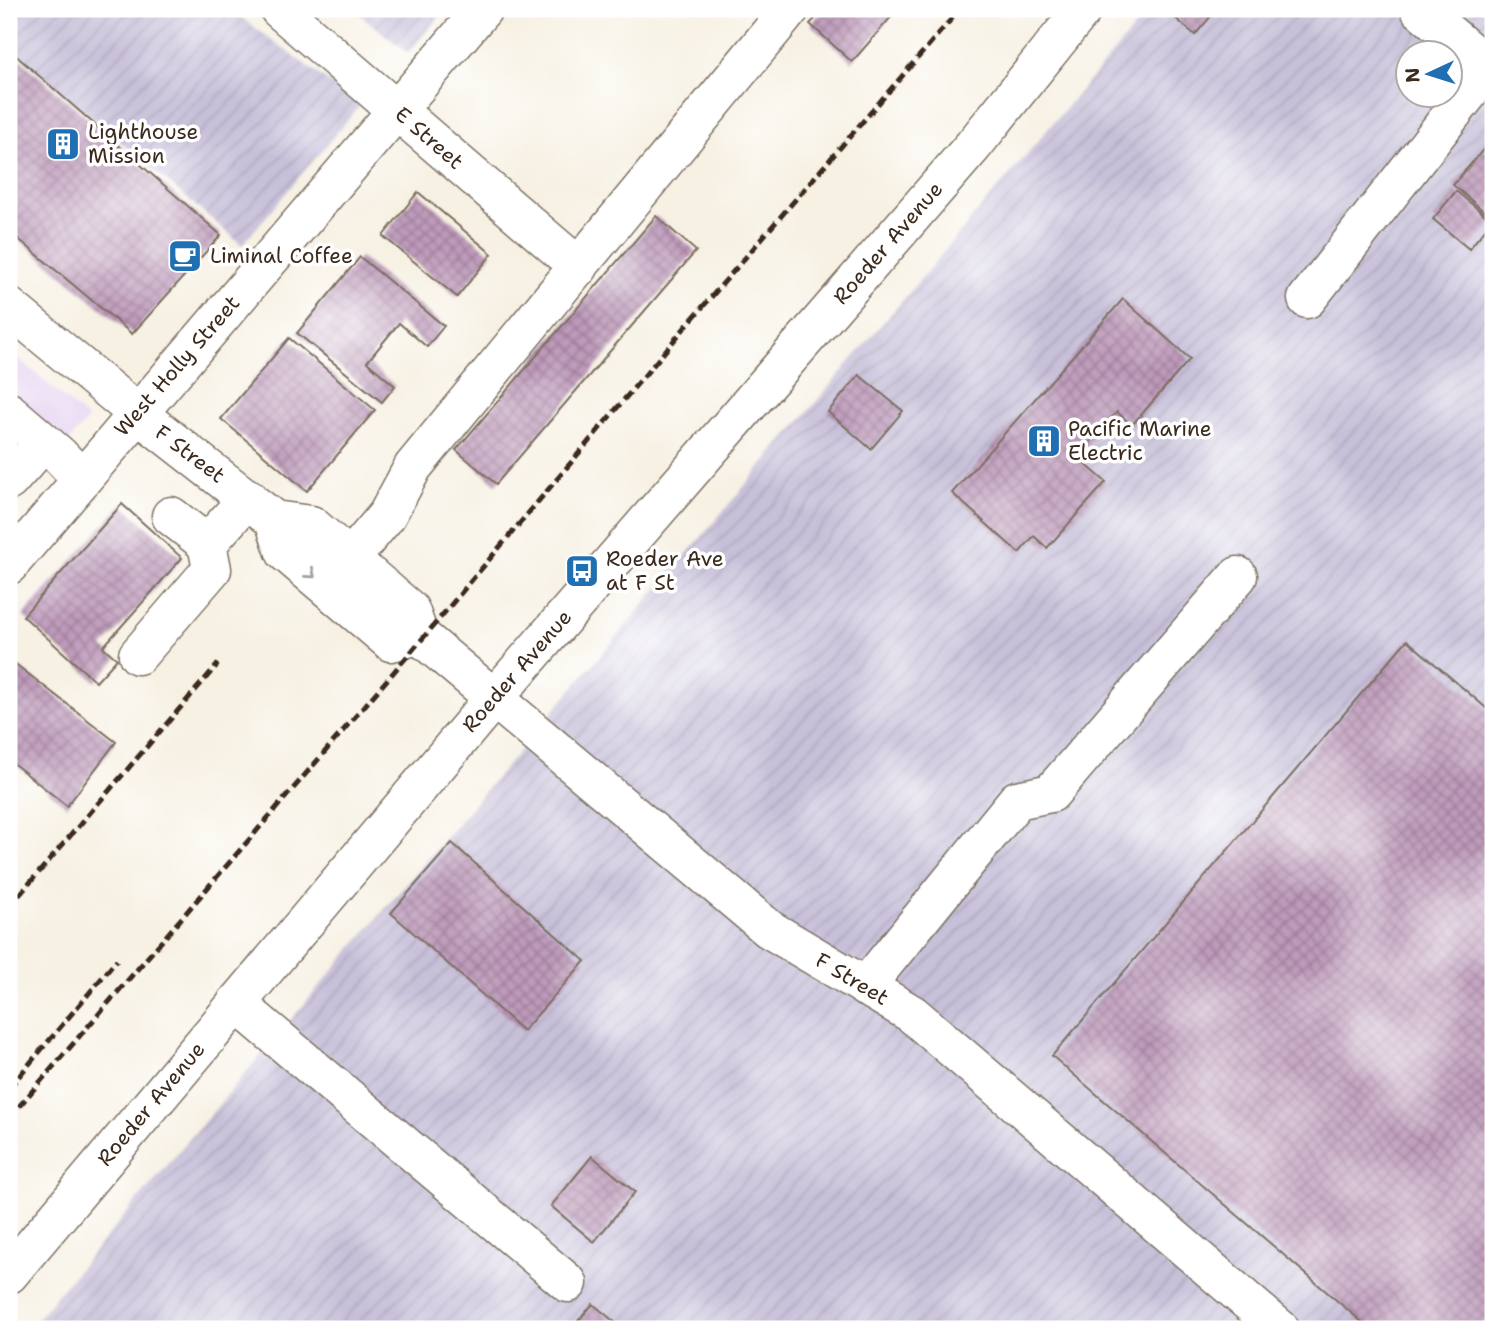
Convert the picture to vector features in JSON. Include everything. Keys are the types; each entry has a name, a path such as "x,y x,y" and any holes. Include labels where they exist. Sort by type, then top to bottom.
{"street":[{"name":"E Street","path":"279,9 579,267"},
{"name":"West Holly Street","path":"10,562 483,9"},
{"path":"350,559 387,515 413,467 790,9"},
{"name":"Roeder Avenue","path":"9,1274 494,698 973,146 1083,9"},
{"path":"1307,299 1492,67 1420,9"},
{"name":"F Street","path":"14,324 137,413 261,509 311,526 410,610 419,635 769,929 912,1014 1280,1329"},
{"path":"11,419 44,442 82,479"},
{"path":"9,481 44,442"},
{"path":"207,544 261,509 285,552 391,642 419,635"},
{"path":"138,655 212,569 207,544 171,516"},
{"path":"866,987 1017,800 1051,793 1238,576"},
{"path":"236,1003 568,1283"}],"shaded area":[{"path":"9,9 230,9 360,105 242,245 9,47"},
{"path":"353,9 446,9 408,53"},
{"path":"1150,9 1493,9 1493,1329 28,1329"},
{"path":"9,350 88,419 9,511"}],"building":[{"path":"824,9 898,9 852,62 810,24"},
{"path":"1165,9 1217,9 1195,35"},
{"name":"Lighthouse Mission","path":"13,53 221,235 132,334 9,231 9,58"},
{"path":"1493,138 1493,219 1453,185"},
{"path":"1456,191 1492,221 1469,249 1433,219"},
{"path":"418,192 492,254 457,297 383,236"},
{"path":"656,216 696,251 496,484 456,450"},
{"path":"360,257 444,326 427,347 399,323 367,362 395,386 382,402 297,333"},
{"name":"Pacific Marine Electric","path":"1123,299 1190,359 1132,425 1117,412 1077,457 1106,482 1047,548 1034,536 1019,553 952,493"},
{"path":"289,338 375,410 307,491 221,419"},
{"path":"859,375 903,411 871,449 828,412"},
{"path":"122,504 182,558 103,647 117,659 96,682 23,616"},
{"path":"1407,640 1493,714 1493,1329 1370,1329 1052,1056"},
{"path":"9,659 116,742 67,806 9,760"},
{"path":"452,843 585,961 523,1031 391,913"},
{"path":"592,1156 635,1192 594,1242 551,1206"},
{"path":"593,1304 623,1329 571,1329"}],"railway":[{"path":"9,1118 960,9"},
{"path":"9,907 218,664"},
{"path":"9,1088 117,960"}],"place":[{"name":"Lighthouse Mission","path":"63,144"},
{"name":"Liminal Coffee","path":"185,256"},
{"name":"Pacific Marine Electric","path":"1044,441"},
{"name":"Roeder Ave at F St","path":"582,571"}]}
